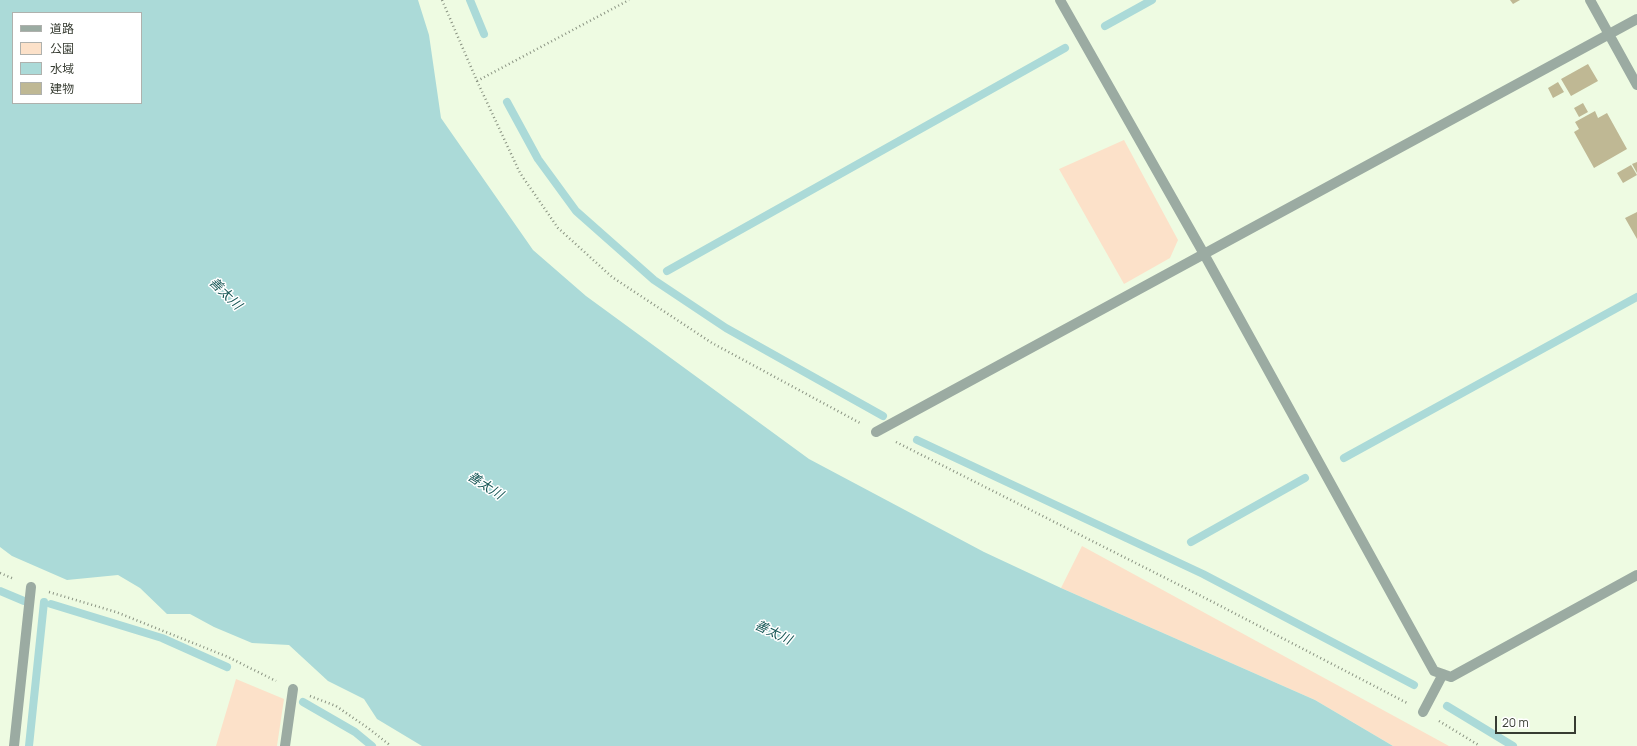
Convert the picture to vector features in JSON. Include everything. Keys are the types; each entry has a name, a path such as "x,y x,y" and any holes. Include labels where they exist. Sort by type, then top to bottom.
{"street":[{"path":"1060,0 1204,254 1434,671 1451,677 1637,576"},
{"path":"1590,0 1637,85"},
{"path":"876,432 1608,33 1637,19"},
{"path":"14,746 31,587"},
{"path":"1423,712 1443,674"},
{"path":"285,746 293,689"}],"path":[{"path":"442,0 477,81 525,179 558,228 612,277 712,343 876,432 1209,600 1423,712 1480,746"},
{"path":"477,81 629,0"},
{"path":"0,573 31,587 116,612 228,657 293,689 336,706 391,746"}],"green space":[{"path":"1124,140 1178,240 1170,258 1124,284 1059,169"},
{"path":"1082,546 1449,746 1393,746 1315,700 1061,588"},
{"path":"236,679 284,699 277,746 216,746"}],"water":[{"name":"善太川","path":"0,0 418,0 429,35 441,118 533,250 586,296 809,459 984,552 1061,588 1315,700 1393,746 422,746 377,719 364,699 328,681 289,645 252,643 214,627 190,614 167,614 140,588 118,575 67,580 12,556 0,547"}],"building":[{"path":"1510,0 1520,0 1513,4"},
{"path":"1588,64 1598,81 1571,96 1561,79"},
{"path":"1558,82 1564,92 1553,98 1548,88"},
{"path":"1583,103 1588,112 1579,117 1574,108"},
{"path":"1595,111 1598,118 1607,113 1627,149 1594,168 1574,132 1579,129 1575,122"},
{"path":"1637,162 1637,173 1632,164"},
{"path":"1631,165 1637,175 1623,183 1617,173"},
{"path":"1637,212 1637,239 1625,218"}],"waterway":[{"path":"470,0 484,34"},
{"path":"1105,26 1152,0"},
{"path":"667,271 1065,48"},
{"path":"507,102 538,159 576,211 654,280 726,328 883,416"},
{"path":"1344,458 1637,297"},
{"path":"917,440 1203,574 1414,685"},
{"path":"1191,542 1305,478"},
{"path":"0,591 24,601"},
{"path":"29,746 44,602"},
{"path":"51,604 162,638 227,667"},
{"path":"303,702 355,732 372,746"},
{"path":"1447,706 1513,746"}]}
